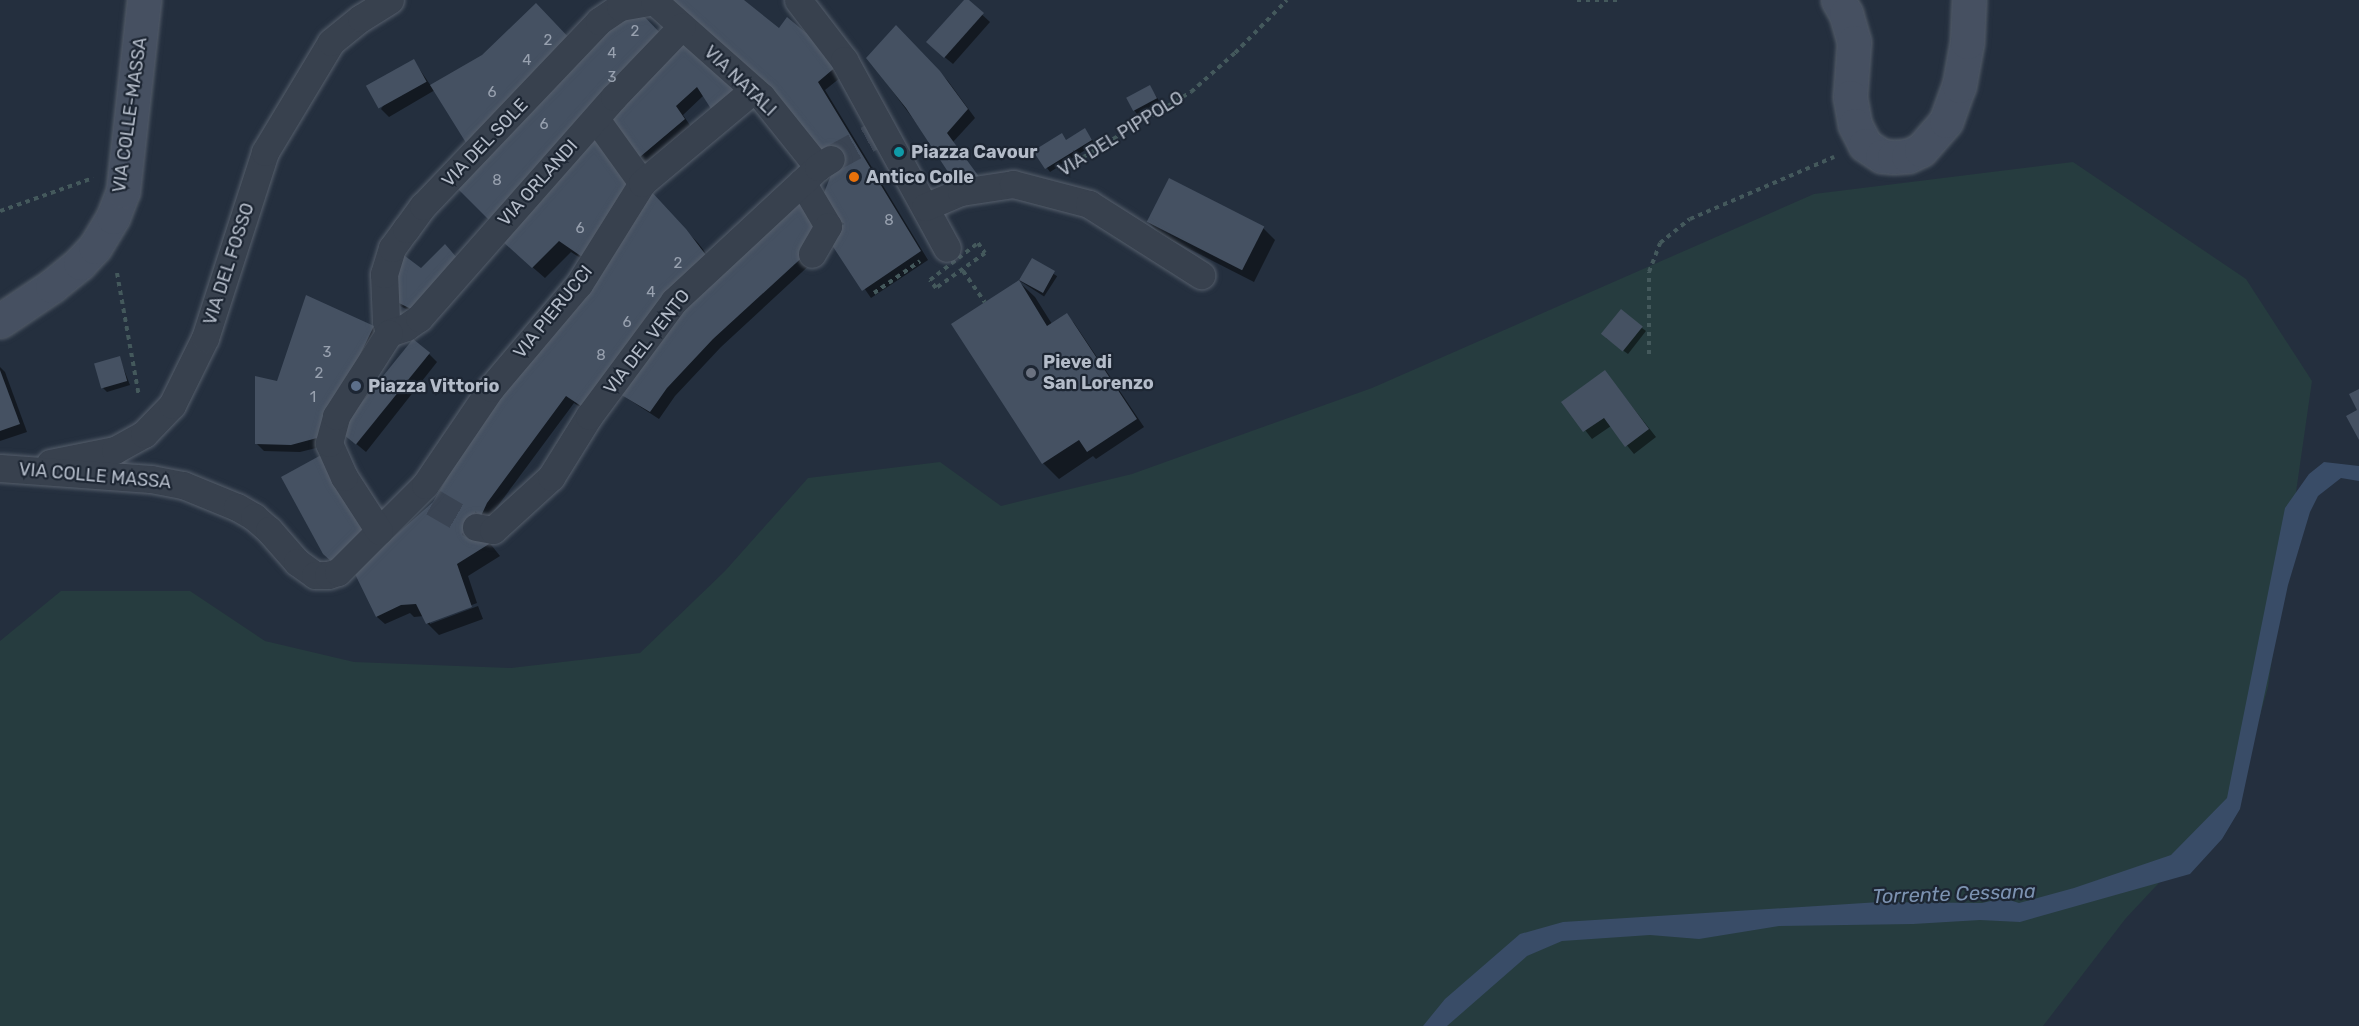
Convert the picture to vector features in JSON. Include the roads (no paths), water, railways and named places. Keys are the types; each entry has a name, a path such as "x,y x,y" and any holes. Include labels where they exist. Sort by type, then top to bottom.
{"street":[{"name":"VIA COLLE-MASSA","path":"0,321 52,286 80,263 95,247 110,222 123,191 144,0"},
{"name":"VIA DEL FOSSO","path":"12,468 115,450 144,434 172,405 205,338 265,152 331,42 361,18 390,0"},
{"path":"798,0 844,60 951,254"},
{"path":"1838,0 1846,14 1854,42 1850,97 1855,125 1865,145 1882,156 1908,156 1921,150 1946,121 1959,86 1967,42 1969,0"},
{"name":"VIA NATALI","path":"654,1 753,90 817,169 828,226 812,254"},
{"name":"VIA DEL SOLE","path":"389,333 386,321 384,274 393,248 423,206 599,21 620,7 654,1"},
{"name":"VIA ORLANDI","path":"389,333 406,327 419,318 682,26"},
{"name":"VIA PIERUCCI","path":"338,572 379,531 426,497 491,388 579,284 642,183 753,90"},
{"path":"596,119 642,183"},
{"name":"VIA DEL VENTO","path":"476,527 493,530 551,477 589,416 674,301 817,169"},
{"path":"925,207 961,192 1013,184 1089,204 1201,275"},
{"path":"379,531 344,477 329,443 336,416 389,333"},
{"name":"VIA COLLE MASSA","path":"12,468 151,479 183,485 237,507 254,517 269,530 297,562 315,575 338,572"}],"water":[{"path":"2324,462 2359,466 2359,481 2341,478 2318,496 2310,512 2288,585 2240,809 2222,839 2190,874 2020,922 1980,920 1913,924 1779,926 1699,939 1650,935 1562,941 1527,956 1447,1026 1423,1026 1445,999 1520,934 1563,922 1880,902 1982,903 2003,898 2019,903 2074,888 2171,855 2227,798 2285,508 2309,474"}],"tunnel":[{"path":"831,159 884,130"},
{"path":"433,502 476,527"}],"place":[{"name":"Piazza Cavour","path":"899,152"},
{"name":"Antico Colle","path":"854,177"},
{"name":"Pieve di San Lorenzo","path":"1031,373"},
{"name":"Piazza Vittorio","path":"356,386"}],"water label":[{"name":"Torrente Cessana","path":"1954,894"}]}
